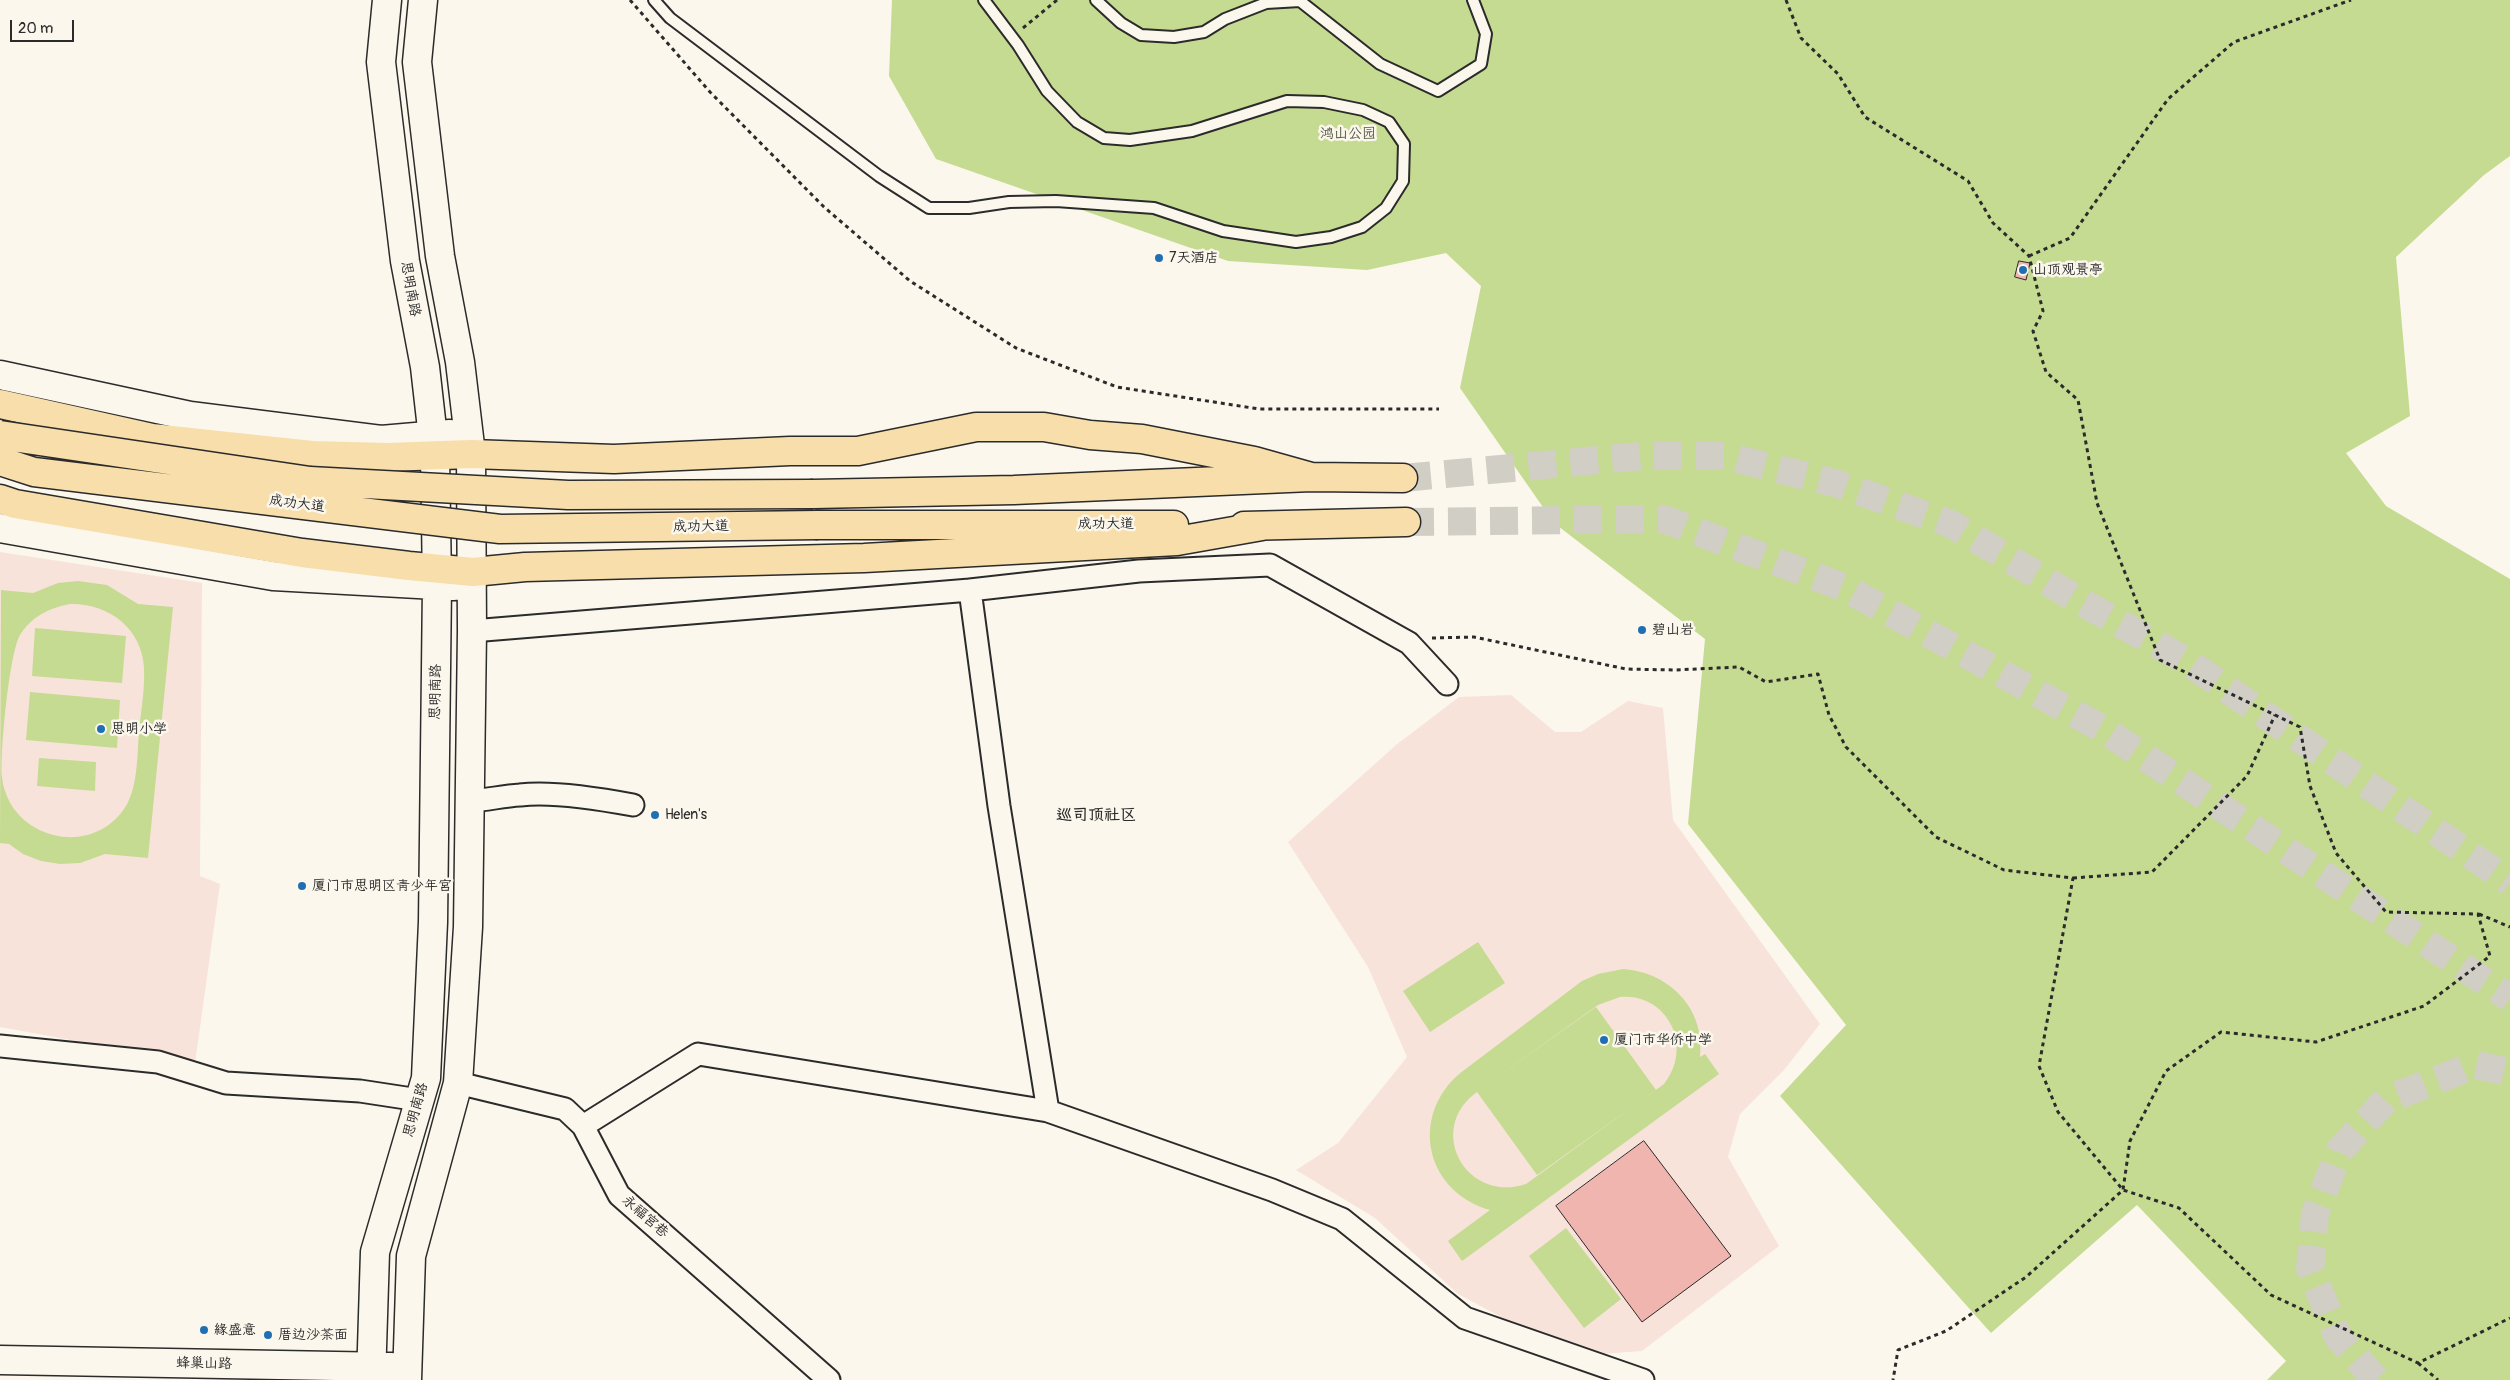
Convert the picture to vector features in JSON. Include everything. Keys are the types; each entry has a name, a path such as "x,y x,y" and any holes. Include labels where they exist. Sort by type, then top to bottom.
{"highway":[{"path":"0,404 152,438 312,455 470,443 614,459 790,451 858,451 976,427 1044,426 1090,435 1142,439 1254,461 1311,477"},
{"name":"成功大道","path":"0,436 310,481 568,495 813,494 1014,490 1311,477 1403,478"},
{"name":"成功大道","path":"0,462 34,472 500,529 818,525 1092,524 1262,526 1406,522"},
{"path":"0,499 16,504 437,576 473,579 525,567 864,558 1168,542 1262,526"}],"main road":[{"name":"思明南路","path":"372,1373 375,1252 426,1078 433,922 437,576 434,445 425,368 404,262 381,62 387,0"},
{"path":"407,1373 411,1256 458,1083 468,926 473,579 470,443 460,362 440,256 417,62 423,0"},
{"path":"0,375 190,416 434,445"},
{"path":"0,528 273,576 437,576"},
{"name":"蜂巢山路","path":"0,1360 407,1373"}],"street":[{"path":"472,631 970,590 1139,571 1270,564 1409,643 1447,684"},
{"path":"970,590 999,806 1048,1111"},
{"path":"470,801 495,800 521,794 600,799 633,805"},
{"path":"0,1046 158,1062 226,1083 360,1091 419,1100"},
{"path":"583,1126 698,1054 1048,1111 1272,1190 1342,1218 1465,1318 1643,1380"},
{"name":"永福宫巷","path":"458,1083 565,1109 583,1126 619,1195 829,1380"}],"lane":[{"path":"654,0 670,18 879,176 929,208 969,208 1009,202 1056,201 1154,208 1224,231 1296,242 1331,237 1362,228 1386,208 1403,181 1404,144 1389,122 1363,110 1324,102 1286,101 1192,131 1130,140 1104,138 1077,122 1047,91 1012,37 984,0"},
{"path":"1096,0 1121,23 1141,35 1174,37 1204,32 1225,19 1266,3 1300,1 1380,64 1438,91 1481,64 1486,34 1473,0"}],"path":[{"path":"630,0 710,92 824,207 910,281 1016,348 1117,387 1259,409 1439,409"},
{"path":"1012,37 1057,0"},
{"path":"1786,0 1801,38 1838,74 1865,117 1968,181 1993,223 2030,256 2043,311 2033,331 2046,372 2078,400 2097,503 2160,660 2300,727 2310,786 2336,853 2386,912 2478,914 2510,927"},
{"path":"2030,256 2070,238 2168,99 2234,42 2351,0"},
{"path":"1401,639 1474,637 1626,669 1675,670 1739,667 1766,682 1818,674 1829,715 1846,747 1936,837 2004,870 2073,878 2152,872 2247,776 2275,715"},
{"path":"2073,878 2039,1066 2058,1112 2122,1190 2179,1208 2271,1295 2418,1363 2438,1380"},
{"path":"1893,1380 1898,1350 1946,1332 2026,1277 2122,1190 2130,1140 2166,1071 2221,1032 2316,1042 2424,1006 2490,956 2478,914"},
{"path":"2418,1363 2510,1318"}],"shaded area":[{"name":"思明小学","path":"0,552 202,583 200,876 220,884 195,1063 0,1027"},
{"name":"厦门市华侨中学","path":"1511,695 1555,732 1581,732 1628,701 1663,708 1673,820 1820,1024 1784,1070 1740,1114 1728,1157 1779,1246 1642,1351 1574,1356 1458,1294 1375,1218 1296,1170 1338,1143 1407,1057 1368,967 1288,842 1396,745 1459,697"}],"green space":[{"name":"鸿山公园","path":"892,0 2510,0 2510,156 2484,175 2396,257 2410,416 2346,453 2386,506 2510,579 2510,1380 2267,1380 2286,1361 2137,1205 1991,1333 1780,1096 1846,1025 1688,824 1705,639 1554,523 1460,388 1481,286 1446,253 1367,270 1228,261 936,159 889,76"},
{"path":"78,581 107,585 138,604 173,607 148,858 105,854 80,863 60,864 41,861 23,854 9,844 0,843 1,590 33,593 58,583","holes":["70,604 84,605 110,613 130,630 142,654 144,684 135,780 130,798 115,820 87,835 71,837 55,835 40,830 26,821 14,809 6,794 3,781 2,747 12,662 20,635 29,623 41,614"]},
{"path":"35,628 126,636 122,683 32,676"},
{"path":"30,692 120,700 117,748 26,740"},
{"path":"39,758 96,762 95,791 37,786"},
{"path":"1478,942 1505,983 1430,1032 1403,991"},
{"path":"1623,969 1655,977 1669,986 1681,996 1697,1023 1700,1057 1705,1054 1719,1074 1462,1261 1448,1241 1490,1210 1468,1201 1451,1187 1439,1171 1432,1152 1430,1132 1434,1111 1443,1092 1459,1074 1582,981 1598,974","holes":["1620,997 1637,998 1651,1004 1663,1013 1671,1025 1676,1039 1677,1054 1673,1069 1664,1084 1656,1090 1596,1007 1486,1085 1598,1005","1477,1092 1537,1175 1636,1104 1526,1184 1505,1187 1486,1183 1470,1173 1460,1159 1454,1143 1454,1125 1462,1107"]},
{"path":"1566,1228 1621,1299 1584,1328 1529,1256"}],"building":[{"name":"山顶观景亭","path":"2019,261 2030,263 2026,280 2015,277"},
{"path":"1644,1141 1731,1256 1642,1322 1556,1206"}],"tunnel":[{"path":"1403,478 1642,456 1725,456 1835,483 1951,524 2080,601 2183,659 2510,882"},
{"path":"1406,522 1664,519 1845,588 2101,728 2510,998"},
{"path":"2376,1380 2338,1337 2310,1268 2315,1214 2340,1150 2386,1100 2475,1065 2510,1072"}],"place":[{"name":"7天酒店","path":"1159,258"},
{"name":"山顶观景亭","path":"2023,270"},
{"name":"碧山岩","path":"1642,630"},
{"name":"思明小学","path":"101,729"},
{"name":"Helen's","path":"655,815"},
{"name":"厦门市思明区青少年宫","path":"302,886"},
{"name":"厦门市华侨中学","path":"1604,1040"},
{"name":"緣盛意","path":"204,1330"},
{"name":"厝边沙茶面","path":"268,1335"}],"district":[{"name":"巡司顶社区","path":"1096,816"}]}
